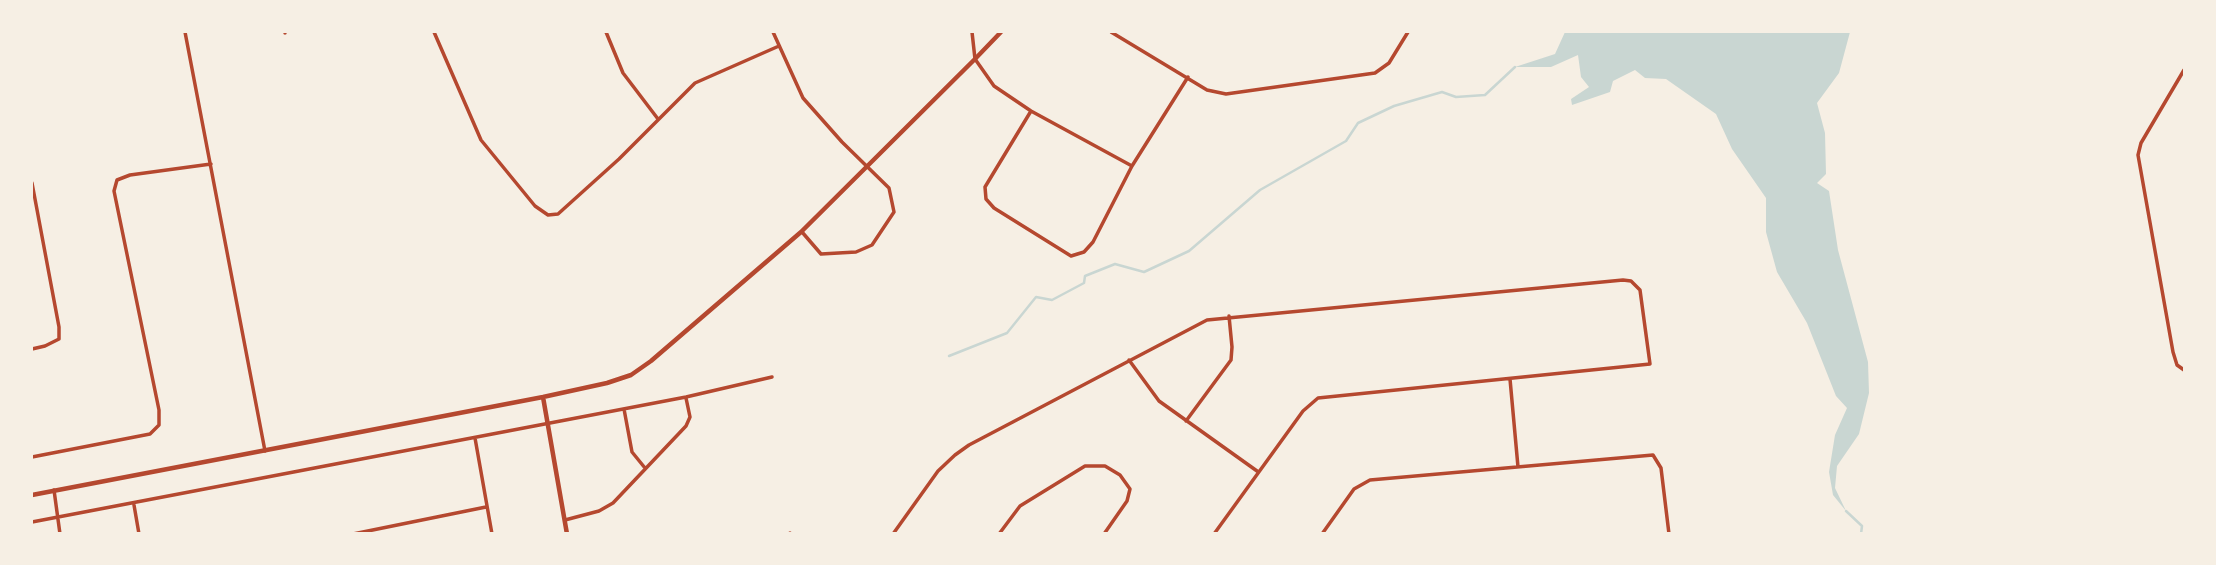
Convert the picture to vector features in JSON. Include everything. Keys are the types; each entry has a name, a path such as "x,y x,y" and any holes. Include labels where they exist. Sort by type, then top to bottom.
{"street":[{"path":"185,32 265,451"},
{"path":"434,32 481,141 535,206 548,215 558,214 701,79 779,46"},
{"path":"606,32 623,73 658,120"},
{"path":"773,32 797,88 808,105 889,188 894,212 872,245 856,252 821,254 801,232"},
{"path":"972,32 975,60 994,86 1031,111 1132,166"},
{"path":"32,495 543,397 631,375 651,361 801,232 1001,32"},
{"path":"1111,32 1207,90 1226,94 1375,73 1389,63 1408,32"},
{"path":"2185,70 2141,143 2138,155 2172,352 2177,365 2185,370"},
{"path":"1031,111 985,187 986,199 994,208 1071,256 1084,252 1093,242 1132,166 1188,77"},
{"path":"32,457 149,434 159,425 159,410 114,191 117,180 130,175 211,164"},
{"path":"32,183 59,327 59,339 32,349"},
{"path":"893,534 938,471 955,455 981,438 1198,323 1229,316 1623,281 1637,285 1642,296 1650,364 1318,398 1303,411 1214,534"},
{"path":"1186,421 1231,360 1233,347 1229,316"},
{"path":"1129,360 1156,398 1258,471"},
{"path":"32,522 134,505 686,397 772,377"},
{"path":"1510,379 1518,467"},
{"path":"543,397 567,534"},
{"path":"565,520 609,506 686,426 690,417 686,397"},
{"path":"624,409 632,452 645,468"},
{"path":"475,438 492,534"},
{"path":"1322,534 1354,489 1370,480 1653,455 1661,468 1669,534"},
{"path":"999,534 1020,506 1085,467 1105,466 1120,475 1130,489 1127,501 1104,534"},
{"path":"54,491 60,534"},
{"path":"134,505 139,534"},
{"path":"353,534 486,507"}],"shaded area":[{"path":"1565,32 1850,32 1839,73 1817,103 1825,133 1826,174 1817,183 1829,191 1838,250 1868,362 1869,393 1859,434 1837,466 1835,488 1846,511 1833,495 1829,472 1835,435 1847,408 1836,396 1807,323 1777,272 1766,232 1766,198 1732,149 1716,114 1666,79 1645,78 1635,70 1613,81 1610,92 1572,105 1571,99 1589,87 1581,77 1578,55 1551,67 1515,67 1555,54"}],"waterway":[{"path":"949,356 1007,333 1036,297 1052,300 1084,283 1085,276 1115,264 1144,272 1189,251 1260,190 1346,141 1358,123 1394,106 1442,92 1456,97 1485,95 1515,67"},
{"path":"1846,511 1862,526 1861,534"}]}
